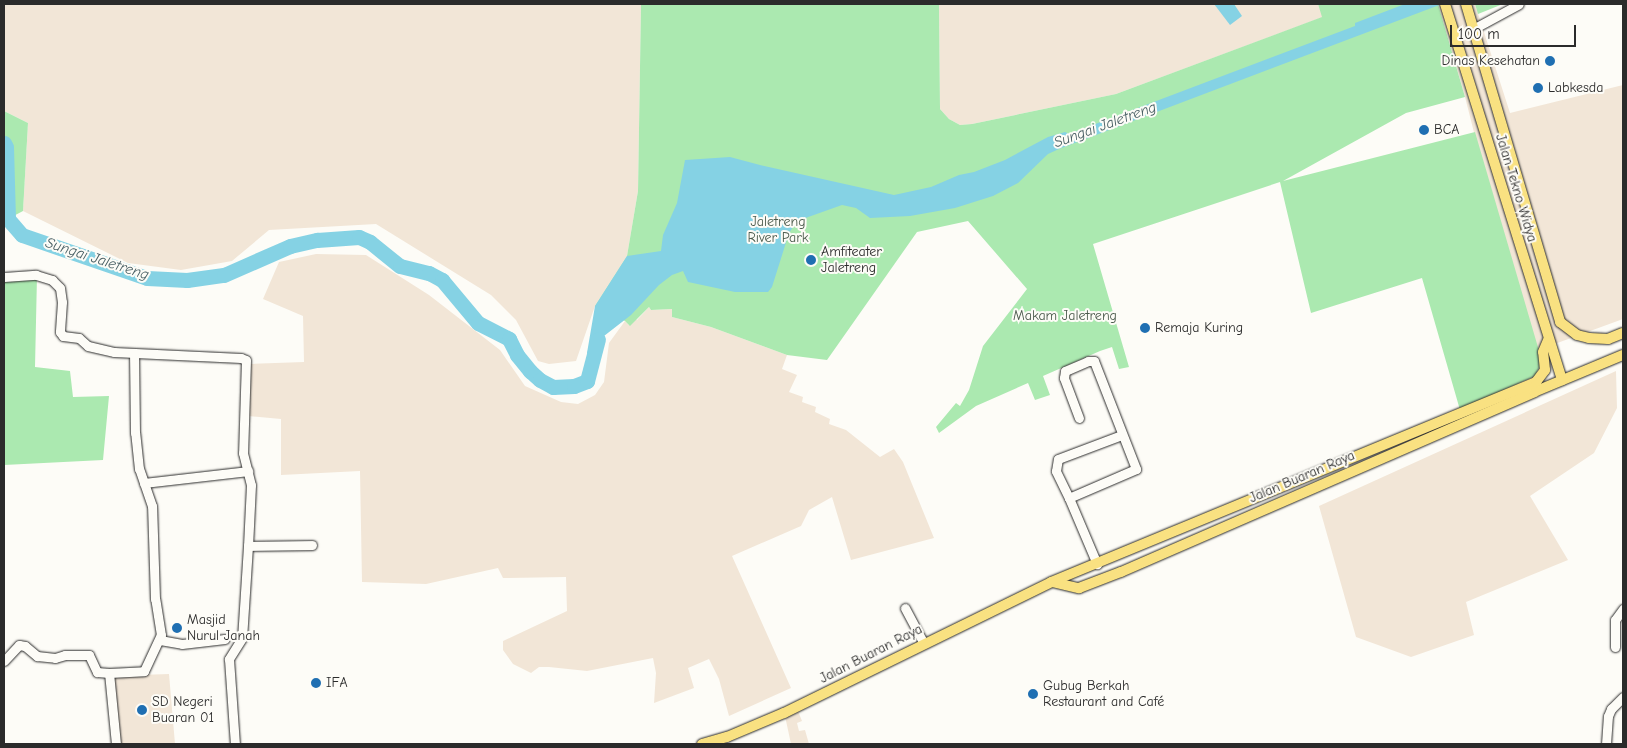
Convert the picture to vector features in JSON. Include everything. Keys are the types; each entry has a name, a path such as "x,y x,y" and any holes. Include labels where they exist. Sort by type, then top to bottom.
{"main road":[{"name":"Jalan Tekno Widya","path":"1445,4 1562,380"},
{"name":"Jalan Tekno Widya","path":"1466,4 1560,322 1577,335 1608,339 1623,333"},
{"name":"Jalan Buaran Raya","path":"1050,582 1079,588 1121,572 1487,407 1536,382 1545,370 1543,352 1548,340"},
{"name":"Jalan Buaran Raya","path":"702,744 784,713 1050,582 1487,407 1562,380 1623,355"}],"street":[{"path":"1474,29 1519,4"},
{"path":"4,277 36,275 52,280 60,288 62,302 60,327 63,336 79,338 88,346 114,352 241,358 246,360 243,453 251,485 242,638 229,659 235,744"},
{"path":"4,661 19,645 25,646 37,656 55,658 65,655 89,655 97,672 144,671 160,640 162,629 155,599 152,506 139,469 134,433 134,353"},
{"path":"1069,498 1135,472 1094,361 1088,361 1064,372 1064,378 1079,418"},
{"path":"1097,564 1056,470 1058,460 1122,435"},
{"path":"144,483 248,471"},
{"path":"248,546 312,545"},
{"path":"905,608 924,643"},
{"path":"1615,647 1615,620 1623,609"},
{"path":"160,640 182,644 225,639"},
{"path":"109,673 116,744"},
{"path":"1606,744 1608,716 1611,709 1623,697"}],"shaded area":[{"path":"4,4 641,4 638,191 627,256 595,306 576,361 549,364 538,361 516,320 491,295 376,224 269,230 232,261 181,270 128,263 23,211 28,123 4,111"},
{"path":"939,4 1318,4 1323,17 1116,94 960,125 949,119 940,109"},
{"path":"1438,4 1475,4 1510,113 1623,85 1623,319 1530,353 1465,97"},
{"path":"316,254 366,255 429,295 500,350 525,386 561,402 578,404 595,395 604,382 609,343 625,321 629,325 637,320 649,307 651,310 672,309 672,317 711,327 787,355 782,369 797,375 789,392 803,397 802,402 816,407 815,412 830,419 829,424 846,430 880,457 894,449 903,462 934,538 851,560 832,497 809,510 801,526 732,556 791,688 729,716 719,679 709,659 688,668 694,688 654,703 656,673 653,658 587,671 539,667 531,673 513,664 503,650 503,641 567,611 566,577 503,578 498,568 426,584 362,582 360,471 281,475 281,419 248,416 250,364 304,362 303,316 263,299 279,262"},
{"path":"1616,371 1617,408 1594,453 1530,496 1568,560 1466,602 1474,635 1411,657 1356,637 1319,506"},
{"name":"SD Negeri Buaran 01","path":"169,674 175,744 114,744 109,676"},
{"path":"798,711 802,721 797,723 799,731 805,730 809,744 791,744 785,716"}],"green space":[{"path":"641,4 939,4 940,109 949,119 960,125 1116,94 1322,17 1318,4 1438,4 1465,97 1406,113 1283,181 1475,132 1542,361 1535,376 1460,410 1422,278 1311,313 1280,182 1093,244 1129,367 1119,369 1112,347 1100,351 1043,376 1050,395 1035,400 1028,383 976,406 939,433 936,427 956,403 960,406 969,390 983,346 1027,289 968,221 917,232 827,360 787,355 711,327 672,317 672,309 651,310 649,307 630,326 625,321 595,306 627,256 638,191"},
{"path":"1475,4 1503,4 1478,14"},
{"path":"4,111 28,123 23,211 4,221"},
{"path":"37,276 35,367 70,371 73,397 109,396 103,460 4,465 4,281"}],"water":[{"path":"1214,4 1234,4 1242,16 1230,25"},
{"path":"1405,4 1442,4 1059,149 1048,154 1018,183 993,196 955,208 910,216 870,218 856,208 842,205 797,221 789,233 772,287 768,292 735,292 688,282 683,271 672,275 659,285 631,315 604,336 596,362 587,353 595,306 627,256 661,251 663,235 677,203 685,160 730,157 894,195 931,187 959,175 974,172 1005,160 1048,137 1065,132 1069,134 1355,26 1355,23"}],"waterway":[{"name":"Sungai Jaletreng","path":"4,143 6,147 8,219 22,235 147,278 187,280 224,275 290,246 317,240 359,237 370,242 400,266 429,273 442,280 478,323 509,339 517,355 530,371 540,380 553,387 574,386 587,381 598,339"}],"place":[{"name":"Dinas Kesehatan","path":"1550,61"},
{"name":"Labkesda","path":"1538,88"},
{"name":"BCA","path":"1424,130"},
{"name":"Amfiteater Jaletreng","path":"811,260"},
{"name":"Remaja Kuring","path":"1145,328"},
{"name":"Masjid Nurul Janah","path":"177,628"},
{"name":"IFA","path":"316,683"},
{"name":"Gubug Berkah Restaurant and Café","path":"1033,694"},
{"name":"SD Negeri Buaran 01","path":"142,710"}],"park label":[{"name":"Jaletreng River Park","path":"778,230"},
{"name":"Makam Jaletreng","path":"1065,316"}]}
